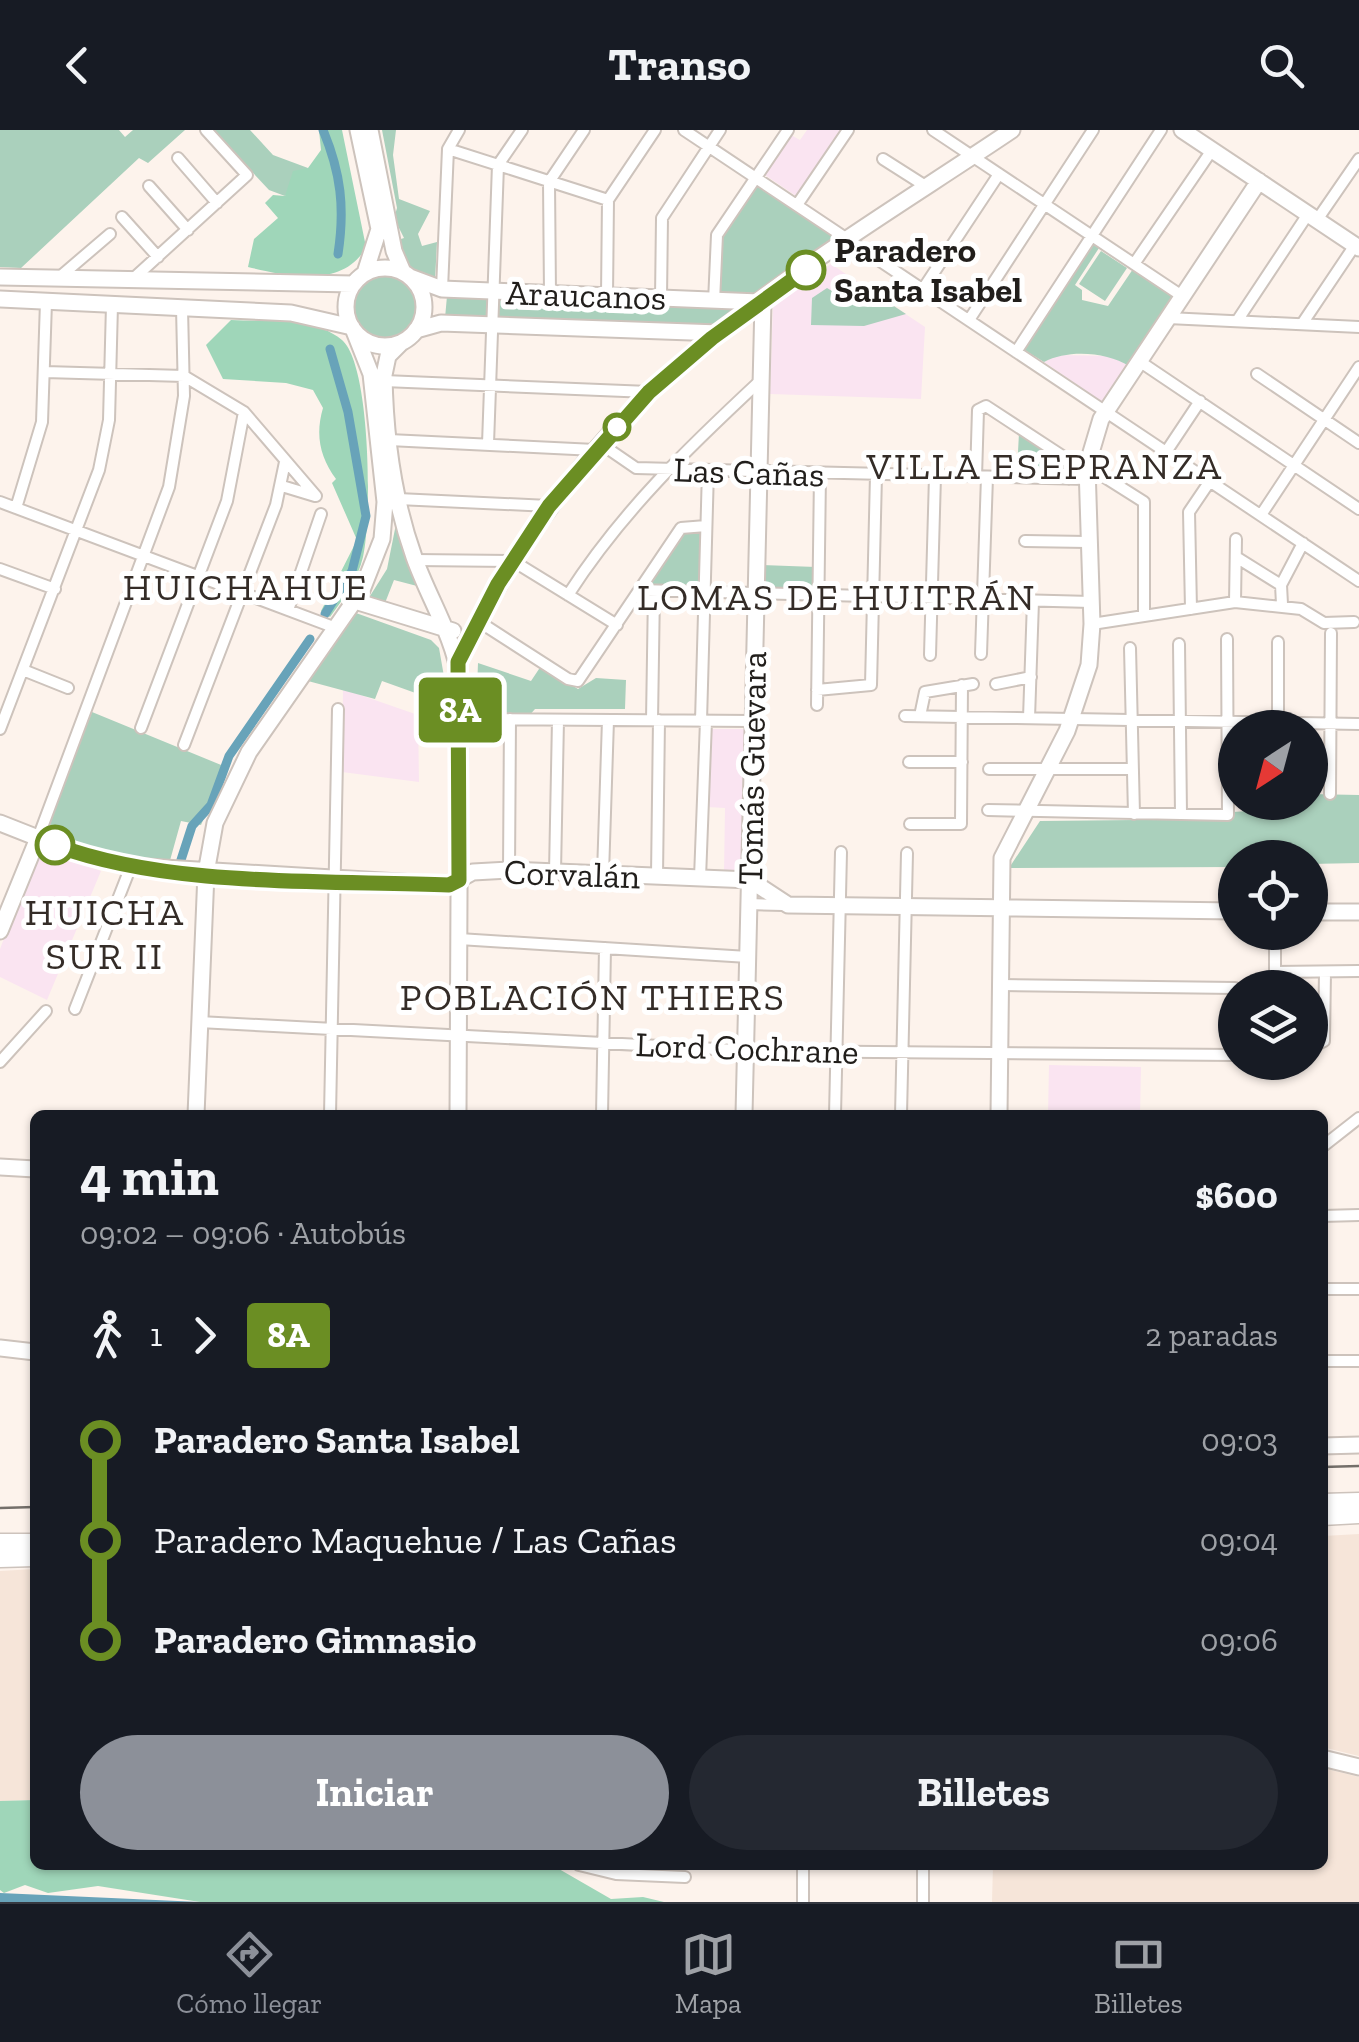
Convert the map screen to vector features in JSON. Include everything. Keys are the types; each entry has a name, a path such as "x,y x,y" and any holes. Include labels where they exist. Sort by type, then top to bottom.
{"main road":[{"path":"196,1110 206,874 216,822 233,778 355,601 379,552 385,502 371,374 346,307 379,229 358,130"},
{"path":"370,130 394,252 424,301 416,330 388,356 384,380 398,500 415,560 458,662 458,1110"},
{"path":"458,662 512,562 549,506 649,392 718,333 1012,130"},
{"path":"1182,130 1357,246"},
{"path":"999,1110 1002,858 1071,720 1089,665 1092,624 1081,474 1106,412 1260,182"},
{"path":"0,277 359,278 381,268 406,274"},
{"name":"Araucanos","path":"406,274 442,289 763,301"},
{"path":"54,303 62,276"},
{"path":"187,308 197,294 190,279"},
{"path":"0,299 318,316 353,329 376,345 402,342"},
{"name":"Tomás Guevara","path":"744,1110 763,301"},
{"name":"Araucanos","path":"416,330 437,323 718,333"},
{"path":"355,601 448,631 477,624"},
{"name":"Corvalán","path":"0,823 131,866 206,874 449,885 473,872 508,870 750,880"},
{"path":"0,930 38,838"},
{"path":"750,880 788,905 1218,911"},
{"path":"1328,912 1359,912"},
{"path":"0,1167 30,1169"},
{"path":"0,1348 30,1351"},
{"path":"1328,1446 1359,1445"},
{"path":"1328,1503 1359,1502"},
{"path":"1328,1516 1359,1514"},
{"path":"0,1543 30,1543"},
{"path":"0,1558 30,1557"},
{"path":"1328,1759 1359,1767"}],"street":[{"path":"134,278 248,175 206,130"},
{"path":"442,289 448,149 459,130"},
{"path":"488,444 498,165 522,130"},
{"path":"550,294 550,182 584,130"},
{"path":"607,296 608,200 655,130"},
{"path":"684,130 1359,581"},
{"path":"661,298 662,218 720,130"},
{"path":"714,302 716,235 788,130"},
{"path":"797,205 848,130"},
{"path":"933,130 1182,296"},
{"path":"968,320 1094,130"},
{"path":"1016,352 1162,130"},
{"path":"448,149 608,200"},
{"path":"1134,264 1212,150"},
{"path":"178,158 217,203"},
{"path":"883,159 927,187"},
{"path":"1237,321 1359,159"},
{"path":"922,290 999,174"},
{"path":"149,186 188,230"},
{"path":"122,217 158,258"},
{"path":"62,276 110,234"},
{"path":"1302,324 1357,246"},
{"path":"16,508 39,439 54,303"},
{"path":"0,729 78,531 107,439 112,305"},
{"path":"38,838 173,470 187,308"},
{"path":"1168,318 1359,327"},
{"path":"1140,361 1359,509"},
{"path":"45,372 184,376 244,412 316,496 282,486"},
{"path":"1261,514 1357,373"},
{"path":"1257,374 1359,443"},
{"path":"384,380 649,392"},
{"path":"568,595 607,536 664,469 761,380"},
{"path":"1166,452 1200,402"},
{"path":"981,654 978,410 986,406 1070,460 1081,474 1144,502 1144,616"},
{"path":"141,728 201,577 232,484 244,412"},
{"path":"390,440 598,446"},
{"name":"Las Cañas","path":"598,446 629,467 981,477 1081,474"},
{"path":"184,746 244,593 282,486 285,462"},
{"path":"700,878 708,470"},
{"path":"817,705 820,474"},
{"path":"817,690 871,685 876,475"},
{"path":"930,655 935,476"},
{"path":"1191,609 1190,512 1210,481"},
{"path":"398,500 549,506"},
{"path":"0,502 336,628"},
{"path":"288,610 321,514"},
{"path":"477,624 575,681 585,677 681,528 706,526"},
{"path":"1235,602 1236,539"},
{"path":"1024,540 1087,542"},
{"path":"1282,604 1281,584 1304,543"},
{"path":"1236,557 1281,584"},
{"path":"415,560 512,562 618,626"},
{"path":"0,569 55,589"},
{"path":"640,590 1091,602"},
{"path":"654,590 657,876"},
{"path":"1029,718 1033,600"},
{"path":"1092,624 1235,602 1282,604 1302,609 1324,623 1354,622"},
{"path":"1330,794 1331,633"},
{"path":"1227,639 1228,710"},
{"path":"1278,642 1278,710"},
{"path":"1179,644 1180,814"},
{"path":"1130,648 1134,814"},
{"path":"23,670 68,688"},
{"path":"996,684 1030,677"},
{"path":"910,824 961,824 962,717 968,685 925,692 920,716"},
{"path":"330,1110 338,709"},
{"path":"905,716 1218,722"},
{"path":"460,719 754,721"},
{"path":"508,870 510,719"},
{"path":"555,872 558,720"},
{"path":"603,874 608,720"},
{"path":"1328,724 1359,724"},
{"path":"909,762 962,762"},
{"path":"989,768 1133,769"},
{"path":"988,810 1218,816"},
{"path":"835,1110 841,852"},
{"path":"901,1110 906,853"},
{"path":"76,1009 131,866"},
{"path":"749,904 788,905"},
{"path":"458,939 748,956"},
{"path":"602,1110 605,948"},
{"path":"1328,972 1359,971"},
{"path":"1001,985 1218,988"},
{"path":"0,1062 46,1011"},
{"name":"Lord Cochrane","path":"199,1022 746,1051 1218,1055"},
{"path":"1328,1142 1359,1118"},
{"path":"1328,1216 1359,1216"},
{"path":"1328,1289 1359,1289"},
{"path":"1328,1361 1359,1361"},
{"path":"803,1870 803,1902"},
{"path":"923,1870 923,1902"},
{"path":"660,1871 685,1877"}],"shaded area":[{"path":"807,130 845,130 799,198 765,175 791,135 800,140"},
{"path":"831,264 925,327 921,399 770,394 773,305"},
{"path":"1057,355 1114,356 1129,366 1104,403 1044,362"},
{"path":"343,689 418,715 419,782 342,772"},
{"path":"709,729 748,729 747,874 724,873 725,808 707,807"},
{"path":"39,847 101,871 47,1000 0,977 0,949"},
{"path":"1049,1065 1141,1067 1140,1110 1048,1110"},
{"path":"1359,1534 1359,1756 1328,1748 1328,1536"},
{"path":"30,1569 30,1800 0,1801 0,1571"},
{"path":"1328,1769 1359,1777 1359,1902 992,1902 993,1870 1328,1870"}],"green space":[{"path":"0,130 119,130 125,137 133,130 185,130 148,163 139,158 21,268 0,267"},
{"path":"213,130 250,130 273,155 308,168 285,196 269,190"},
{"path":"319,130 342,130 366,247 344,269 329,274 296,276 248,267 254,239 278,218 265,203 273,195 285,196 293,171 308,168 321,150"},
{"path":"382,130 396,130 393,155 399,199 430,211 418,234 422,246 437,242 435,281 405,266 395,241 404,238 394,218 397,208"},
{"path":"756,184 839,239 759,298 719,298 721,237"},
{"path":"1091,242 1099,248 1075,285 1082,290 1082,300 1108,306 1133,269 1176,297 1129,366 1087,354 1064,355 1044,362 1021,348"},
{"path":"1101,251 1127,268 1105,301 1079,284"},
{"path":"385,272 410,282 420,307 410,332 385,342 360,332 350,307 360,282"},
{"path":"827,288 849,301 868,289 906,314 864,326 811,325 812,298"},
{"path":"447,296 735,307 738,317 722,329 445,318"},
{"path":"231,320 317,327 342,340 352,355 367,443 366,538 358,573 330,617 321,611 357,540 320,445 323,408 313,390 286,383 223,379 206,345"},
{"path":"1019,433 1064,463 1063,472 1017,470"},
{"path":"398,514 417,586 394,580 385,603 370,596 387,569"},
{"path":"685,528 703,528 701,587 649,585"},
{"path":"762,565 816,567 816,592 761,591"},
{"path":"356,613 431,640 439,648 449,705 382,681 375,699 308,681"},
{"path":"478,663 531,681 541,666 578,689 596,678 626,680 625,709 535,709 528,717 476,715"},
{"path":"92,712 226,767 201,825 181,821 169,864 104,853 45,832"},
{"path":"1328,794 1359,795 1359,863 1328,864 1328,840 1218,840 1218,867 1009,868 1040,821 1328,820"},
{"path":"30,1800 30,1870 561,1870 611,1899 643,1897 664,1902 200,1902 98,1886 48,1893 25,1885 4,1893 0,1890 0,1801"}],"water":[{"path":"0,1893 200,1902 0,1902"}],"waterway":[{"path":"323,130 340,191 338,254"},
{"path":"325,614 352,571 366,516 348,412 330,349"},
{"path":"180,863 192,826 211,805 229,756 310,639"}],"railway":[{"path":"1328,1467 1359,1466"},
{"path":"0,1508 30,1507"}],"bus line":[{"name":"8A","path":"55,845 102,860 172,871 449,885 459,880 458,662 498,584 549,506 649,392 712,338 806,270"}],"place":[{"name":"Paradero Santa Isabel","path":"806,270"}],"district":[{"name":"VILLA ESEPRANZA","path":"1045,466"},
{"name":"HUICHAHUE","path":"246,587"},
{"name":"LOMAS DE HUITRÁN","path":"837,597"},
{"name":"HUICHA SUR II","path":"105,934"},
{"name":"POBLACIÓN THIERS","path":"593,997"}]}
